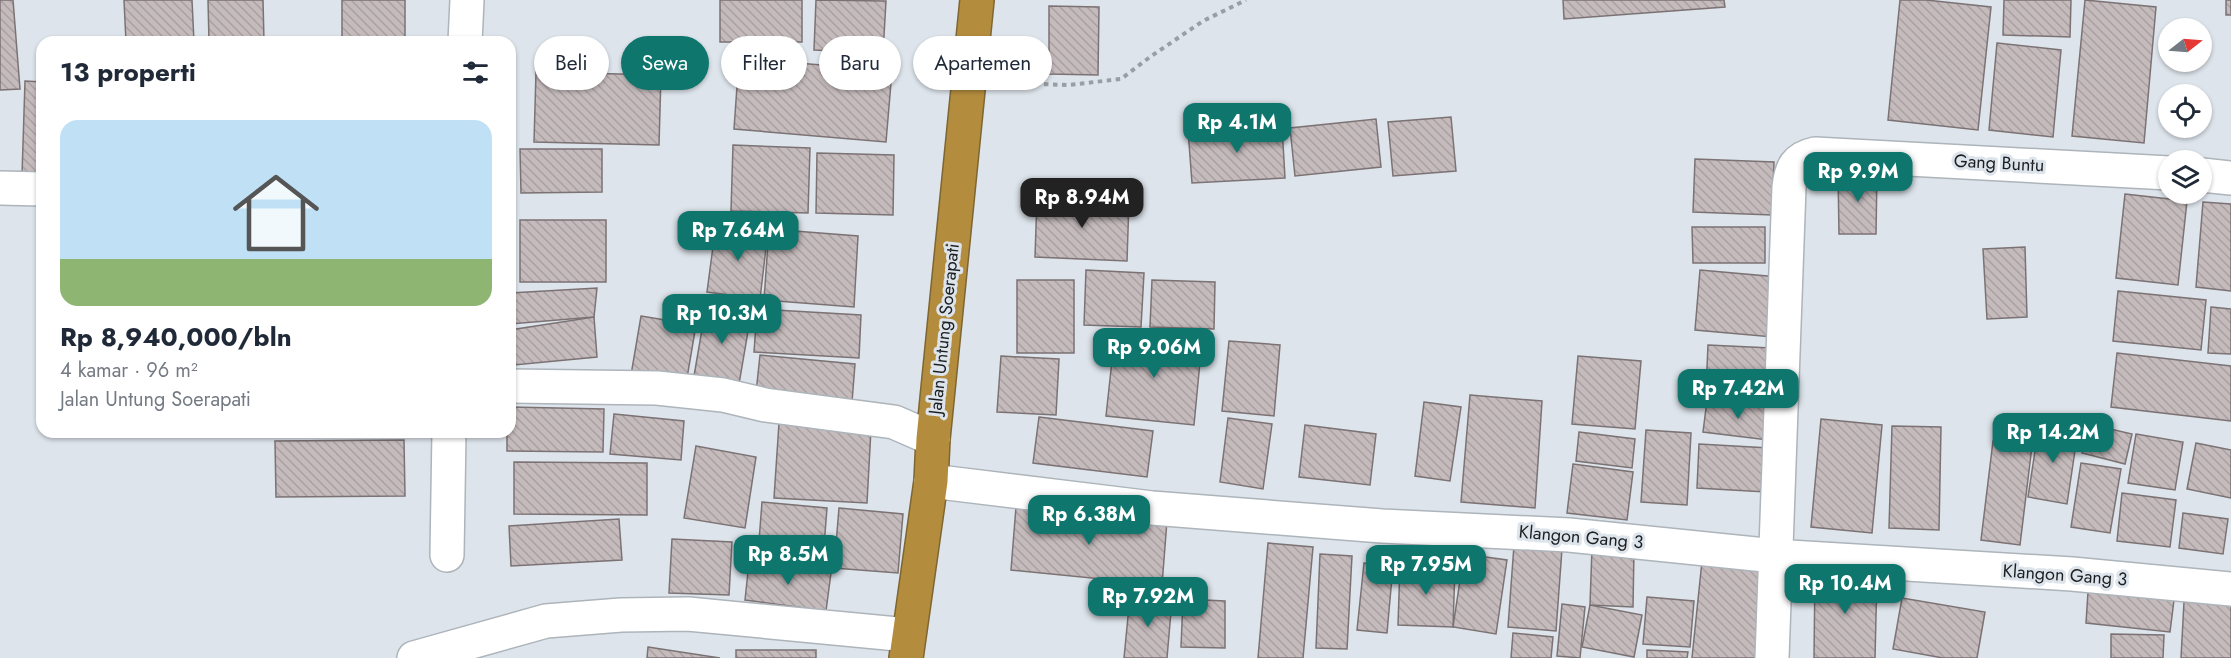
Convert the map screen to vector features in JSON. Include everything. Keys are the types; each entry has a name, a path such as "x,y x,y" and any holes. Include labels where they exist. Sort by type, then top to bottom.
{"highway":[{"name":"Jalan Untung Soerapati","path":"973,36 977,0"},
{"name":"Jalan Untung Soerapati","path":"907,646 931,481 933,439 967,90"}],"street":[{"path":"465,36 467,0"},
{"name":"Gang Buntu","path":"1775,556 1789,187 1790,174 1796,162 1804,156 1815,154 2158,172"},
{"path":"2212,176 2231,178"},
{"path":"0,188 36,189"},
{"path":"516,386 657,388 723,395 765,405 894,422 933,439"},
{"path":"447,555 449,438"},
{"name":"Klangon Gang 3","path":"931,481 1152,508 1382,526 1569,535 1775,556 2072,574 2231,590"},
{"path":"1772,658 1775,556"},
{"path":"414,658 546,621 621,615 688,614 907,646"}],"path":[{"path":"1052,85 1121,79 1203,21 1246,0"}],"building":[{"path":"0,0 13,0 20,89 0,90"},
{"path":"124,0 192,0 194,36 126,36"},
{"path":"208,0 263,0 264,36 209,36"},
{"path":"342,0 405,0 405,36 342,36"},
{"path":"720,0 802,0 802,36 721,36 720,42"},
{"path":"816,0 886,1 884,36 819,36 819,50 814,50"},
{"path":"1563,0 1724,0 1725,7 1564,19"},
{"path":"1900,0 1926,0 1991,7 1978,130 1888,120"},
{"path":"2004,0 2071,0 2070,37 2003,35"},
{"path":"2085,0 2156,7 2144,143 2072,136"},
{"path":"2226,0 2231,0 2231,15 2226,15"},
{"path":"1049,6 1099,7 1098,75 1052,74 1052,36 1049,36"},
{"path":"1997,43 2061,50 2053,137 1989,130"},
{"path":"807,64 819,65 819,90 890,90 886,142 734,129 737,90 807,90"},
{"path":"609,74 621,74 621,90 661,90 659,145 534,142 535,90 609,90"},
{"path":"25,81 36,82 36,176 22,175"},
{"path":"1451,117 1456,171 1393,176 1388,122"},
{"path":"1376,119 1381,167 1295,176 1290,128"},
{"path":"1282,126 1285,178 1192,183 1188,130"},
{"path":"733,145 810,148 808,213 731,211"},
{"path":"520,149 602,149 602,192 521,193"},
{"path":"817,153 894,155 893,215 816,213"},
{"path":"1695,159 1774,162 1772,215 1693,212"},
{"path":"1838,173 1877,173 1876,234 1839,234"},
{"path":"2125,194 2158,198 2158,204 2187,204 2178,285 2116,278"},
{"path":"1037,198 1129,201 1127,261 1035,257"},
{"path":"2203,204 2231,204 2231,291 2196,287"},
{"path":"520,220 606,220 606,282 520,282"},
{"path":"716,224 768,231 760,299 707,292"},
{"path":"1692,227 1765,227 1765,263 1693,263"},
{"path":"769,229 858,236 854,307 764,300"},
{"path":"2025,247 2027,317 1987,319 1983,249"},
{"path":"1086,270 1144,273 1141,327 1084,325"},
{"path":"1700,270 1778,277 1773,337 1695,330"},
{"path":"1017,280 1074,280 1074,353 1017,353"},
{"path":"1152,280 1215,282 1214,329 1150,327"},
{"path":"597,288 594,317 516,324 516,293"},
{"path":"2118,291 2206,300 2201,350 2113,341"},
{"path":"707,300 752,308 738,390 693,382"},
{"path":"2211,307 2231,309 2231,354 2208,353"},
{"path":"757,309 861,315 859,358 754,352"},
{"path":"641,316 696,325 686,384 631,375"},
{"path":"594,317 597,357 516,365 516,329"},
{"path":"1115,333 1202,341 1194,425 1106,416"},
{"path":"1229,341 1280,345 1274,416 1222,411"},
{"path":"1708,345 1771,348 1770,394 1706,390"},
{"path":"2117,353 2231,366 2231,421 2111,407"},
{"path":"760,355 855,364 852,402 756,393"},
{"path":"1001,356 1059,359 1056,415 997,412"},
{"path":"1578,356 1641,361 1635,429 1572,424"},
{"path":"1470,395 1542,401 1535,508 1461,502"},
{"path":"1707,400 1772,408 1768,440 1703,432"},
{"path":"1424,402 1461,407 1450,481 1415,476"},
{"path":"516,407 604,409 603,452 507,451 507,438 516,438"},
{"path":"614,414 684,421 681,460 610,454"},
{"path":"1039,417 1153,431 1147,477 1033,463"},
{"path":"1228,418 1272,424 1263,489 1220,482"},
{"path":"1821,419 1882,425 1872,533 1811,527"},
{"path":"779,423 871,429 867,503 774,498"},
{"path":"2089,424 2132,434 2125,464 2082,453"},
{"path":"1305,425 1376,434 1370,485 1299,477"},
{"path":"2039,425 2078,431 2067,504 2028,497"},
{"path":"1892,426 1941,427 1939,530 1889,528"},
{"path":"1646,430 1691,433 1687,505 1641,502"},
{"path":"1579,432 1635,439 1632,468 1576,461"},
{"path":"2136,434 2183,442 2175,490 2128,483"},
{"path":"404,440 405,496 276,497 275,441"},
{"path":"1993,441 2032,446 2020,545 1981,540"},
{"path":"2196,443 2231,450 2231,498 2187,489"},
{"path":"1699,444 1769,448 1766,492 1697,488"},
{"path":"696,446 756,457 745,528 684,518"},
{"path":"514,462 647,463 647,515 514,514"},
{"path":"2081,463 2121,469 2110,533 2071,527"},
{"path":"1573,464 1633,472 1627,520 1567,513"},
{"path":"2122,493 2176,500 2170,547 2117,541"},
{"path":"762,502 827,508 823,559 758,554"},
{"path":"1016,507 1167,521 1162,585 1011,570"},
{"path":"839,508 903,514 898,573 834,568"},
{"path":"2183,513 2228,519 2223,554 2179,548"},
{"path":"619,519 622,560 511,566 509,526"},
{"path":"672,539 732,542 729,595 669,593"},
{"path":"1268,543 1313,547 1303,658 1258,658"},
{"path":"1514,545 1562,549 1556,631 1508,627"},
{"path":"1592,548 1634,550 1633,607 1590,605"},
{"path":"1320,554 1352,556 1347,649 1316,648"},
{"path":"1464,554 1507,560 1496,634 1453,627"},
{"path":"1702,561 1769,568 1760,658 1692,658"},
{"path":"749,562 831,573 826,611 745,600"},
{"path":"1364,563 1393,566 1387,633 1357,630"},
{"path":"1400,566 1455,568 1453,627 1398,625"},
{"path":"1815,572 1877,574 1875,658 1814,658"},
{"path":"2088,592 2174,600 2170,632 2086,623"},
{"path":"1130,596 1172,600 1167,658 1124,658"},
{"path":"1647,597 1694,601 1690,647 1643,644"},
{"path":"1902,598 1985,612 1977,658 1943,658 1893,649"},
{"path":"1183,599 1225,601 1225,648 1181,647"},
{"path":"2184,602 2231,604 2231,658 2181,658"},
{"path":"1562,604 1585,607 1580,658 1557,656"},
{"path":"1590,605 1642,615 1634,657 1582,647"},
{"path":"1513,633 1553,637 1551,658 1511,658"},
{"path":"2111,634 2164,635 2163,658 2111,658"},
{"path":"648,647 720,658 647,658"},
{"path":"736,650 816,650 816,658 736,658"},
{"path":"1647,650 1688,652 1687,658 1647,658"}]}
